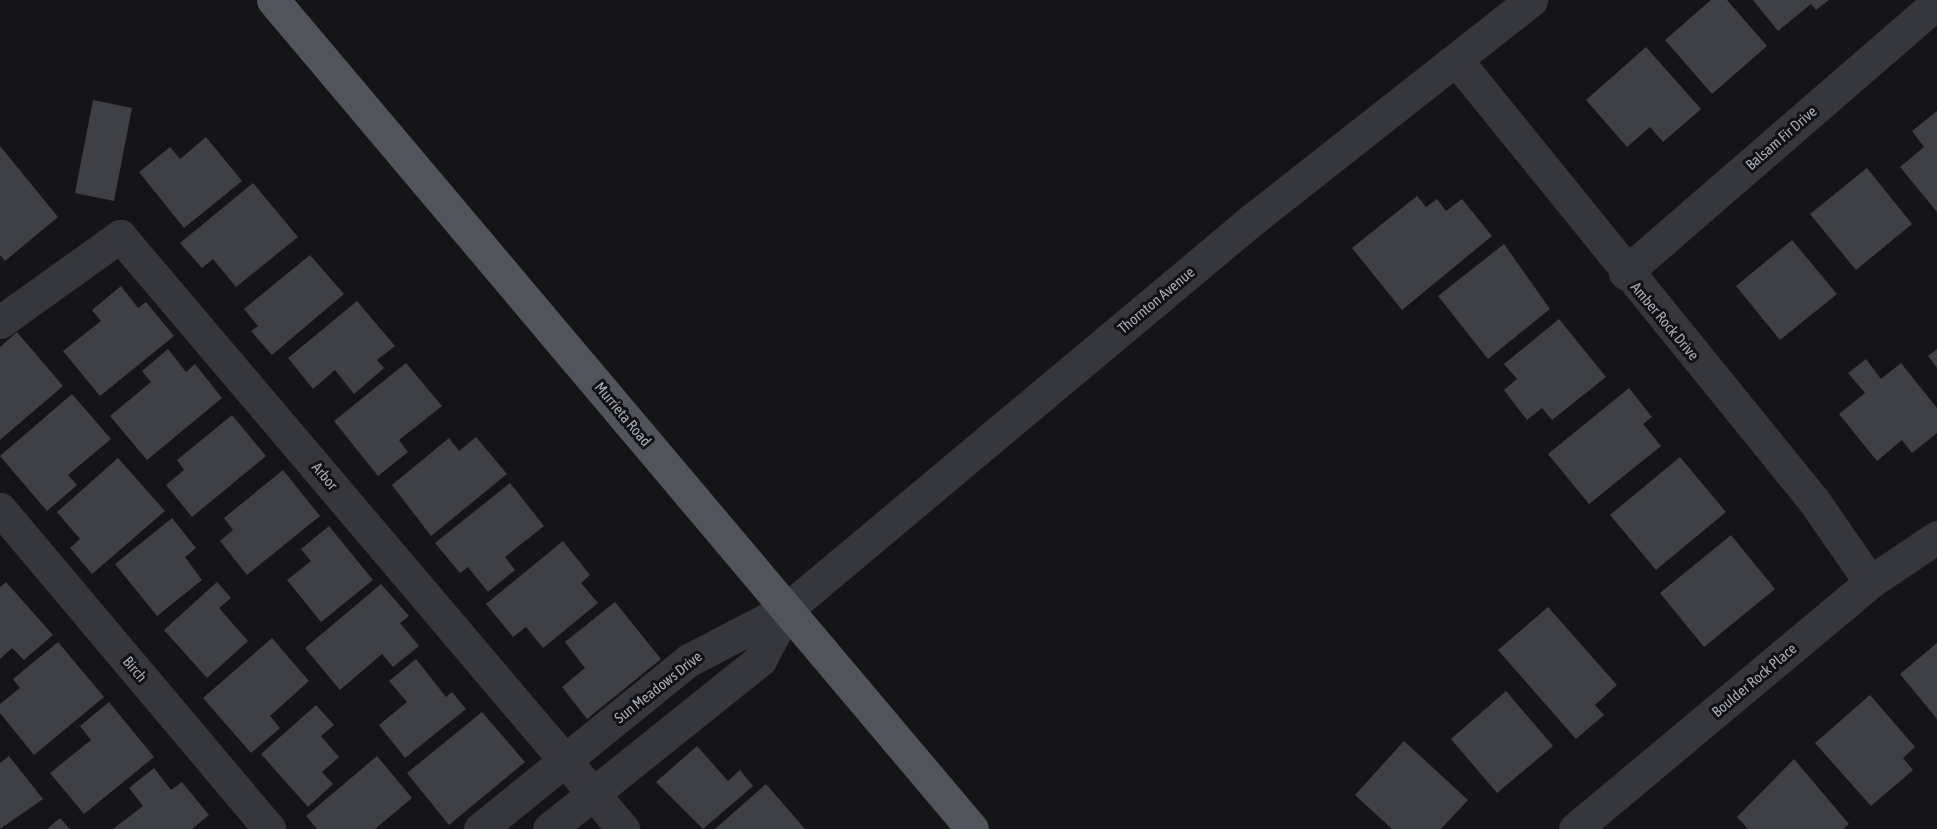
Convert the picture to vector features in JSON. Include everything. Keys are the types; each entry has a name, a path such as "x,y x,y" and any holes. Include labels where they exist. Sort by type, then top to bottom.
{"main road":[{"name":"Murrieta Road","path":"273,0 972,829"}],"street":[{"name":"Thornton Avenue","path":"788,609 1253,219 1458,62 1531,0"},
{"name":"Balsam Fir Drive","path":"1625,273 1937,3"},
{"name":"Amber Rock Drive","path":"1458,62 1625,273 1814,501 1870,582"},
{"name":"Arbor","path":"0,322 120,236 566,759 623,829"},
{"name":"Birch","path":"0,509 269,829"},
{"name":"Boulder Rock Place","path":"1575,829 1870,582 1937,537"},
{"name":"Sun Meadows Drive","path":"480,829 689,660 788,609"},
{"path":"549,829 760,660 788,609"}],"building":[{"path":"1711,0 1727,0 1767,46 1712,94 1665,40"},
{"path":"1753,0 1829,0 1816,10 1811,4 1778,31"},
{"path":"1646,47 1701,109 1663,142 1650,127 1627,147 1586,100"},
{"path":"93,100 132,108 114,201 75,193"},
{"path":"1937,111 1937,212 1900,167 1924,147 1912,131"},
{"path":"206,137 242,181 184,228 139,172 170,147 180,159"},
{"path":"0,146 58,217 5,261 0,255"},
{"path":"1867,168 1912,224 1856,270 1810,214"},
{"path":"253,183 298,237 236,287 213,259 202,268 180,243"},
{"path":"1417,196 1426,207 1437,199 1446,211 1462,199 1492,236 1402,310 1352,248"},
{"path":"1792,240 1837,294 1780,340 1736,286"},
{"path":"1504,244 1550,309 1488,359 1438,296"},
{"path":"310,255 344,294 272,355 251,331 258,326 244,309"},
{"path":"121,286 138,308 146,302 174,336 100,396 63,351 101,321 92,310"},
{"path":"357,301 395,346 377,360 384,368 354,394 335,370 313,389 288,358"},
{"path":"1559,319 1606,377 1552,420 1542,408 1527,420 1504,390 1517,379 1504,364"},
{"path":"17,332 63,386 0,440 0,347"},
{"path":"168,349 186,372 195,364 222,398 147,460 110,416 151,382 142,371"},
{"path":"1937,349 1937,368 1928,356"},
{"path":"1866,359 1881,379 1901,363 1937,408 1937,433 1912,453 1902,440 1877,461 1839,414 1865,393 1848,373"},
{"path":"406,363 442,406 399,440 408,452 378,476 334,421"},
{"path":"1629,388 1652,417 1643,424 1661,446 1589,504 1548,454"},
{"path":"72,394 111,439 68,475 77,485 47,511 0,456"},
{"path":"232,415 266,456 192,517 166,485 184,470 177,460"},
{"path":"476,437 507,474 431,536 392,485 449,438 459,451"},
{"path":"1680,457 1726,512 1656,570 1610,515"},
{"path":"118,458 165,511 92,574 70,548 80,539 57,512"},
{"path":"283,470 320,516 247,575 220,541 233,530 224,518"},
{"path":"510,483 544,526 505,557 515,570 488,592 468,567 460,573 435,543"},
{"path":"172,518 196,548 185,557 202,580 157,616 115,564"},
{"path":"329,526 373,580 321,622 287,580 311,561 301,549"},
{"path":"1731,535 1775,589 1704,647 1660,593"},
{"path":"563,541 590,575 581,583 598,603 543,648 526,627 513,637 486,604"},
{"path":"6,582 53,635 24,660 12,648 0,659 0,587"},
{"path":"217,582 231,598 219,608 248,641 207,678 164,630"},
{"path":"381,584 409,616 400,623 419,646 393,667 382,654 340,690 305,648"},
{"path":"615,602 661,659 587,719 562,687 585,668 565,642"},
{"path":"1548,607 1617,685 1595,705 1604,715 1576,739 1498,650"},
{"path":"272,638 309,681 270,716 280,728 251,753 203,698"},
{"path":"58,642 104,697 34,755 0,713 0,704 20,688 13,679"},
{"path":"1937,643 1937,719 1900,674"},
{"path":"416,659 446,697 452,692 466,709 405,758 379,725 407,702 389,681"},
{"path":"1506,691 1553,746 1497,793 1451,739"},
{"path":"1870,695 1915,747 1903,758 1913,770 1871,806 1815,743"},
{"path":"109,702 154,757 84,814 50,773 91,740 80,726"},
{"path":"316,705 334,725 321,736 339,757 322,772 333,784 308,807 261,754"},
{"path":"482,712 525,762 449,825 407,773"},
{"path":"1404,741 1468,800 1441,829 1392,829 1355,795"},
{"path":"697,746 728,781 740,770 753,786 703,829 656,782"},
{"path":"9,756 43,799 0,829 0,763"},
{"path":"377,756 412,798 375,829 317,829 306,816"},
{"path":"1794,759 1849,824 1843,829 1748,829 1737,817"},
{"path":"154,768 171,790 182,782 209,815 192,829 113,829 143,806 129,788"},
{"path":"766,784 805,829 715,829"},
{"path":"60,818 70,829 47,829"}]}
